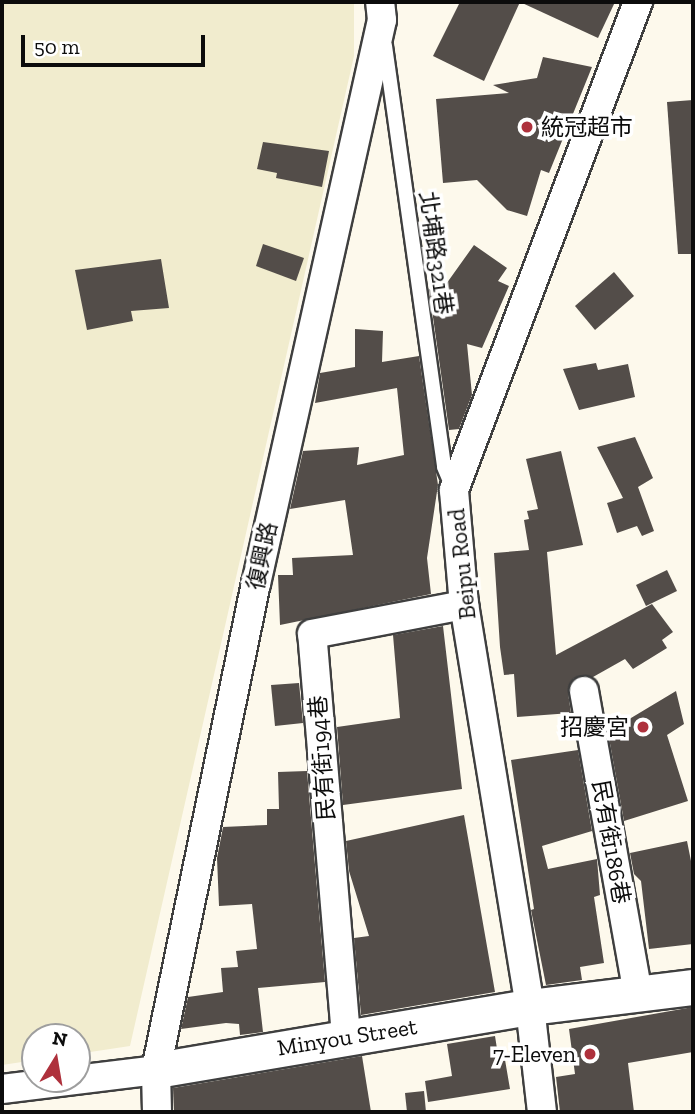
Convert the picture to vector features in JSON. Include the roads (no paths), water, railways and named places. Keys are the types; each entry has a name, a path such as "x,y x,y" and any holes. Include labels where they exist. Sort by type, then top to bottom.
{"street":[{"name":"Beipu Road","path":"542,1112 530,1007 464,605 454,490 638,2"},
{"name":"復興路","path":"157,1112 156,1070 256,584 381,11"},
{"name":"民有街194巷","path":"346,1036 312,634 464,605"},
{"name":"民有街186巷","path":"584,691 638,994"},
{"name":"Minyou Street","path":"2,1089 156,1070 530,1007 693,987"}],"lane":[{"name":"北埔路321巷","path":"381,11 444,467 454,490"}],"place":[{"name":"統冠超市","path":"527,127"},
{"name":"招慶宮","path":"643,727"},
{"name":"7-Eleven","path":"590,1054"}]}
